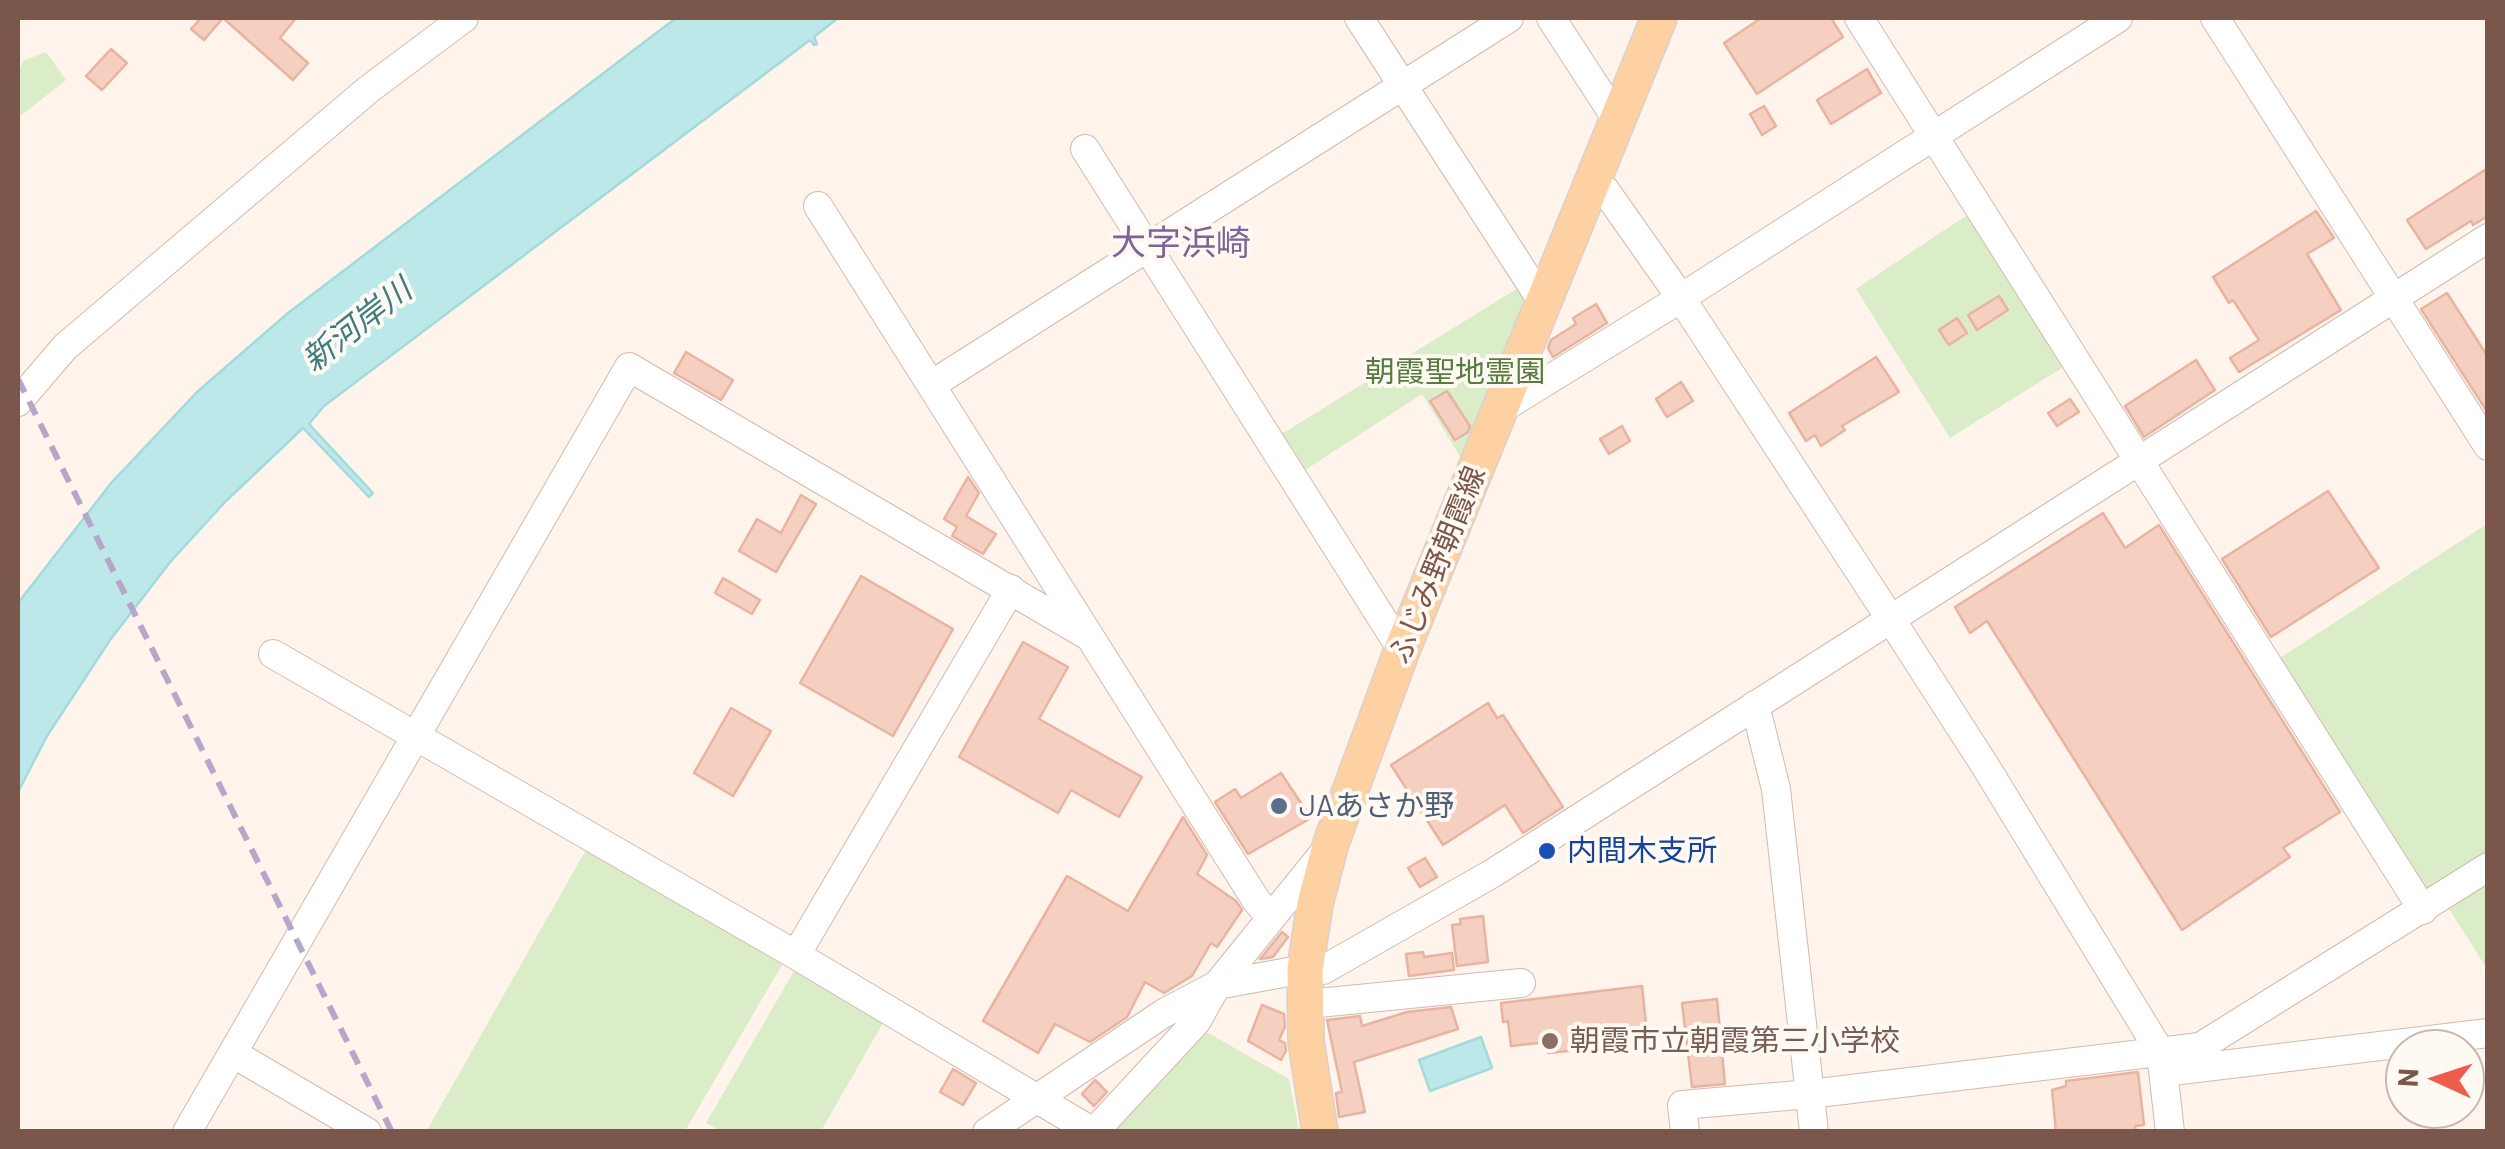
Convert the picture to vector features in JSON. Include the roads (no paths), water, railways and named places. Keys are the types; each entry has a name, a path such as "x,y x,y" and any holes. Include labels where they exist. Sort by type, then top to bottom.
{"main road":[{"name":"ふじみ野朝霞線","path":"1320,1132 1310,1074 1305,984 1315,904 1331,843 1402,650 1659,18"}],"street":[{"path":"18,402 65,347 368,88 464,18"},
{"path":"1359,18 1544,304"},
{"path":"931,385 1510,18"},
{"path":"1550,18 1618,121"},
{"path":"1859,18 2423,910"},
{"path":"2216,18 2488,446"},
{"path":"1501,409 1935,137 2106,21"},
{"path":"1085,149 1402,650"},
{"path":"1594,182 1605,190 1681,298 1984,764 2162,1062 2170,1132"},
{"path":"818,206 1270,917"},
{"path":"986,1132 1164,1013 1218,985 1305,984 1322,970 1492,873 2488,238"},
{"path":"187,1132 629,367 1090,637"},
{"path":"796,955 1011,589"},
{"path":"273,654 796,955 1094,1132 1187,1032 1218,985 1331,843"},
{"path":"1754,705 1776,789 1814,1132"},
{"path":"2162,1062 2200,1046 2488,868"},
{"path":"1305,984 1318,1003 1521,984"},
{"path":"1685,1132 1682,1105 2488,1032"},
{"path":"234,1054 367,1132"}],"water":[{"name":"新河岸川","path":"676,18 838,18 814,37 817,44 810,40 324,406 309,424 373,493 369,497 303,428 226,501 171,561 110,640 47,736 18,792 18,603 112,482 197,392 288,313"},
{"path":"1481,1037 1492,1068 1430,1091 1419,1060"}],"railway":[{"path":"18,379 392,1132"}],"place":[{"name":"JAあさか野","path":"1279,806"},
{"name":"内間木支所","path":"1547,851"},
{"name":"朝霞市立朝霞第三小学校","path":"1550,1041"}],"district":[{"name":"大字浜崎","path":"1181,243"}],"park label":[{"name":"朝霞聖地霊園","path":"1455,372"}]}
